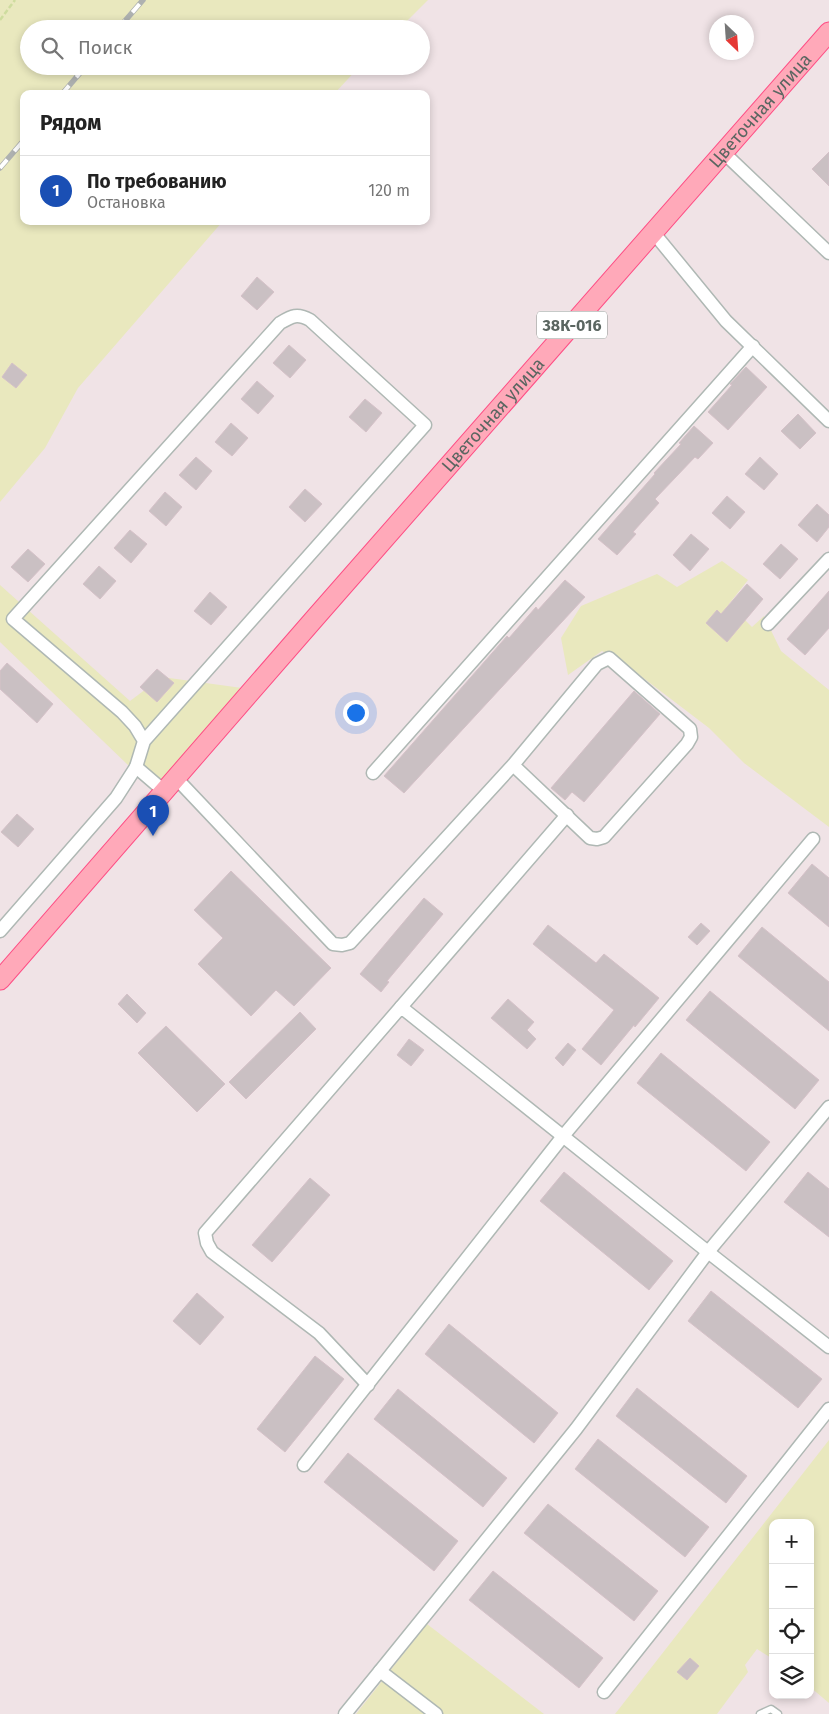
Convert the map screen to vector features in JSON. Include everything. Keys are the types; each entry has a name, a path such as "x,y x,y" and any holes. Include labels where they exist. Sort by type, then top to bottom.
{"main road":[{"name":"Цветочная улица","path":"170,784 829,32"},
{"name":"38К-016","path":"0,980 170,784"}],"street":[{"path":"723,152 829,253"},
{"path":"653,232 726,320 829,421"},
{"path":"0,931 116,798 136,768 144,741 425,425 310,320 302,316 290,316 280,323 13,619 122,712 135,726 144,741"},
{"path":"372,773 753,346"},
{"path":"768,624 829,559"},
{"path":"136,768 170,784 333,944 342,945 350,943 513,765 597,664 609,658 690,729 691,737 687,744 604,837 597,839 590,838 513,765"},
{"path":"368,1385 319,1333 212,1252 207,1243 206,1233 567,815"},
{"path":"304,1465 564,1135 813,839"},
{"path":"401,1007 829,1347"},
{"path":"345,1714 576,1429 708,1252 829,1107"},
{"path":"604,1692 829,1409"},
{"path":"380,1671 436,1714"}],"lane":[{"path":"760,1714 771,1709 778,1714"}],"path":[{"path":"0,20 15,0"}],"green space":[{"path":"0,0 428,0 408,20 20,20 20,75 352,75 338,90 20,90 20,225 220,225 78,388 45,448 0,502"},
{"path":"722,561 748,580 729,604 752,627 764,616 781,651 829,690 829,827 744,763 709,728 621,661 602,651 568,675 561,638 581,606 657,574 677,587"},
{"path":"0,585 130,701 162,677 242,688 154,790 0,642"},
{"path":"829,1440 829,1703 814,1690 814,1519 769,1519 769,1656 757,1649 745,1665 748,1672 717,1714 615,1714"},
{"path":"427,1624 544,1714 356,1714"}],"building":[{"path":"829,152 829,186 812,169"},
{"path":"257,277 274,292 257,310 241,296"},
{"path":"289,345 306,360 290,378 273,363"},
{"path":"12,363 27,375 16,388 2,377"},
{"path":"746,367 767,387 728,430 708,412"},
{"path":"257,381 274,396 258,414 241,399"},
{"path":"365,399 382,413 366,432 349,417"},
{"path":"798,414 816,433 800,449 781,431"},
{"path":"231,423 248,438 232,456 215,442"},
{"path":"694,426 713,443 698,459 695,457 655,499 659,503 633,532 636,534 617,555 598,539 681,444 679,443"},
{"path":"196,457 212,471 196,490 179,475"},
{"path":"760,457 778,474 764,490 745,474"},
{"path":"305,489 322,504 305,522 289,507"},
{"path":"165,492 182,507 166,526 149,511"},
{"path":"727,496 745,512 730,529 712,513"},
{"path":"817,504 829,515 829,527 817,542 798,525"},
{"path":"130,530 147,544 131,563 114,548"},
{"path":"691,534 709,549 690,571 673,555"},
{"path":"781,544 798,559 780,579 763,564"},
{"path":"28,549 45,564 28,582 11,567"},
{"path":"99,566 116,581 100,599 83,584"},
{"path":"565,580 585,597 404,793 384,776 507,636 509,638 536,607 538,610"},
{"path":"747,584 763,599 727,642 706,623 717,610 721,614"},
{"path":"829,591 829,628 805,655 787,639"},
{"path":"210,592 227,607 211,625 194,611"},
{"path":"7,663 53,704 37,723 0,689 0,671"},
{"path":"157,669 174,683 157,702 140,687"},
{"path":"634,691 660,714 584,802 572,792 565,800 551,788"},
{"path":"17,814 34,829 18,847 1,832"},
{"path":"812,864 829,878 829,927 788,893"},
{"path":"231,871 331,968 294,1006 276,990 251,1016 198,964 223,938 194,910"},
{"path":"424,898 443,914 387,981 389,982 381,992 360,974"},
{"path":"701,923 710,931 697,945 688,937"},
{"path":"548,925 596,963 604,954 659,998 601,1065 582,1049 614,1010 533,944"},
{"path":"762,927 829,982 829,1031 738,956"},
{"path":"710,991 819,1080 795,1109 686,1020"},
{"path":"127,994 146,1013 137,1023 118,1004"},
{"path":"508,999 534,1022 527,1030 536,1039 527,1049 491,1018"},
{"path":"300,1012 316,1029 246,1099 229,1082"},
{"path":"166,1026 225,1084 197,1112 138,1053"},
{"path":"409,1039 424,1050 411,1066 397,1055"},
{"path":"568,1043 576,1050 563,1066 555,1058"},
{"path":"661,1053 770,1142 746,1171 637,1083"},
{"path":"564,1172 673,1261 649,1290 540,1201"},
{"path":"808,1172 829,1189 829,1237 784,1202"},
{"path":"310,1178 330,1195 272,1262 252,1245"},
{"path":"711,1291 822,1379 798,1408 688,1321"},
{"path":"197,1293 224,1317 200,1345 173,1321"},
{"path":"449,1324 558,1413 534,1443 425,1354"},
{"path":"315,1356 344,1379 285,1452 257,1429"},
{"path":"637,1388 747,1476 726,1503 616,1416"},
{"path":"398,1389 507,1478 483,1507 374,1419"},
{"path":"598,1439 709,1527 685,1557 575,1469"},
{"path":"348,1453 458,1541 434,1571 324,1482"},
{"path":"548,1504 658,1591 634,1621 524,1533"},
{"path":"493,1571 603,1658 579,1688 469,1600"},
{"path":"690,1658 699,1666 687,1680 677,1672"}],"railway":[{"path":"126,20 143,0"},
{"path":"65,90 78,75"},
{"path":"0,168 20,145"}],"place":[{"name":"По требованию","path":"153,836"}]}
